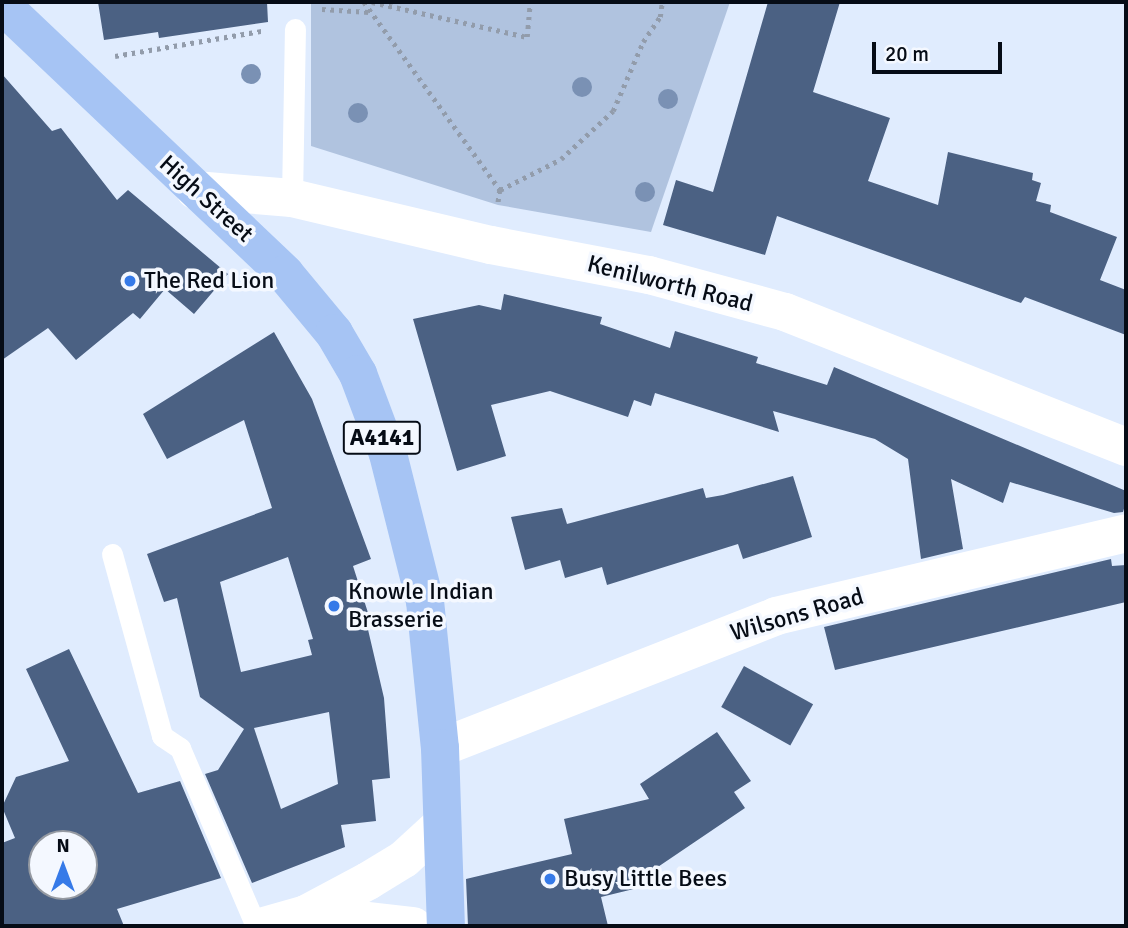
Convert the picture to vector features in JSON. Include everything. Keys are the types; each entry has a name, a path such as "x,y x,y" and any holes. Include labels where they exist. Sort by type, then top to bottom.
{"main road":[{"name":"High Street","path":"2,5 195,190 229,217 285,274 334,333 358,374 388,454 425,601 440,748"},
{"name":"Kenilworth Road","path":"195,190 292,198 491,244 649,275 785,312 1126,447"},
{"name":"Wilsons Road","path":"440,748 776,616 1126,533"},
{"name":"A4141","path":"440,748 446,926"},
{"path":"264,926 306,914 404,859 441,825"},
{"path":"306,914 413,926"}],"lane":[{"path":"292,198 295,29"},
{"path":"112,554 162,736 180,748 256,926"}],"path":[{"path":"317,2 317,23"},
{"path":"364,2 500,190 491,244"},
{"path":"372,2 527,37 530,2"},
{"path":"500,190 561,159 613,111 643,42 660,17 662,2"},
{"path":"317,9 370,12"},
{"path":"63,66 233,33 295,29"}],"shaded area":[{"path":"311,2 730,2 651,232 498,205 311,146"}],"building":[{"path":"98,2 267,2 268,22 159,38 158,32 104,40"},
{"path":"768,2 840,2 813,92 890,118 868,181 938,205 948,152 1033,173 1032,180 1041,183 1036,201 1051,205 1050,212 1117,237 1100,280 1126,290 1126,335 1025,297 1021,303 777,216 765,255 663,225 676,180 713,192"},
{"path":"2,74 52,131 61,128 117,200 128,190 228,274 194,314 165,289 140,319 133,313 76,360 48,328 2,360"},
{"path":"504,294 602,317 600,324 670,348 675,331 758,357 756,363 827,385 834,367 1126,491 1123,512 1114,513 1010,482 1003,503 951,479 963,549 921,559 908,459 875,439 773,411 779,432 655,393 651,406 634,400 628,417 550,391 491,405 506,456 457,471 413,319 479,305 501,310"},
{"path":"274,332 312,399 371,559 353,566 370,619 366,621 384,698 390,778 372,780 376,821 341,825 345,847 252,883 205,774 218,770 244,729 200,697 177,598 164,602 147,554 272,508 244,420 167,459 143,414","holes":["288,557 313,639 308,640 312,655 241,672 220,582","329,712 338,784 281,809 254,728"]},
{"path":"793,476 812,537 743,559 738,544 607,585 602,567 565,578 560,560 525,570 511,517 562,508 567,524 703,488 706,498"},
{"path":"1111,559 1112,566 1126,565 1126,602 835,670 824,627"},
{"path":"69,649 138,793 180,781 221,878 117,909 124,926 2,926 2,843 15,838 2,807 16,777 69,761 26,669"},
{"path":"744,666 813,704 790,745 721,707"},
{"path":"717,732 751,781 734,792 745,808 643,877 646,886 601,897 608,926 468,926 466,879 572,854 564,819 649,799 640,784"}],"place":[{"name":"The Red Lion","path":"130,281"},
{"name":"Knowle Indian Brasserie","path":"334,606"},
{"name":"Busy Little Bees","path":"550,879"}]}
